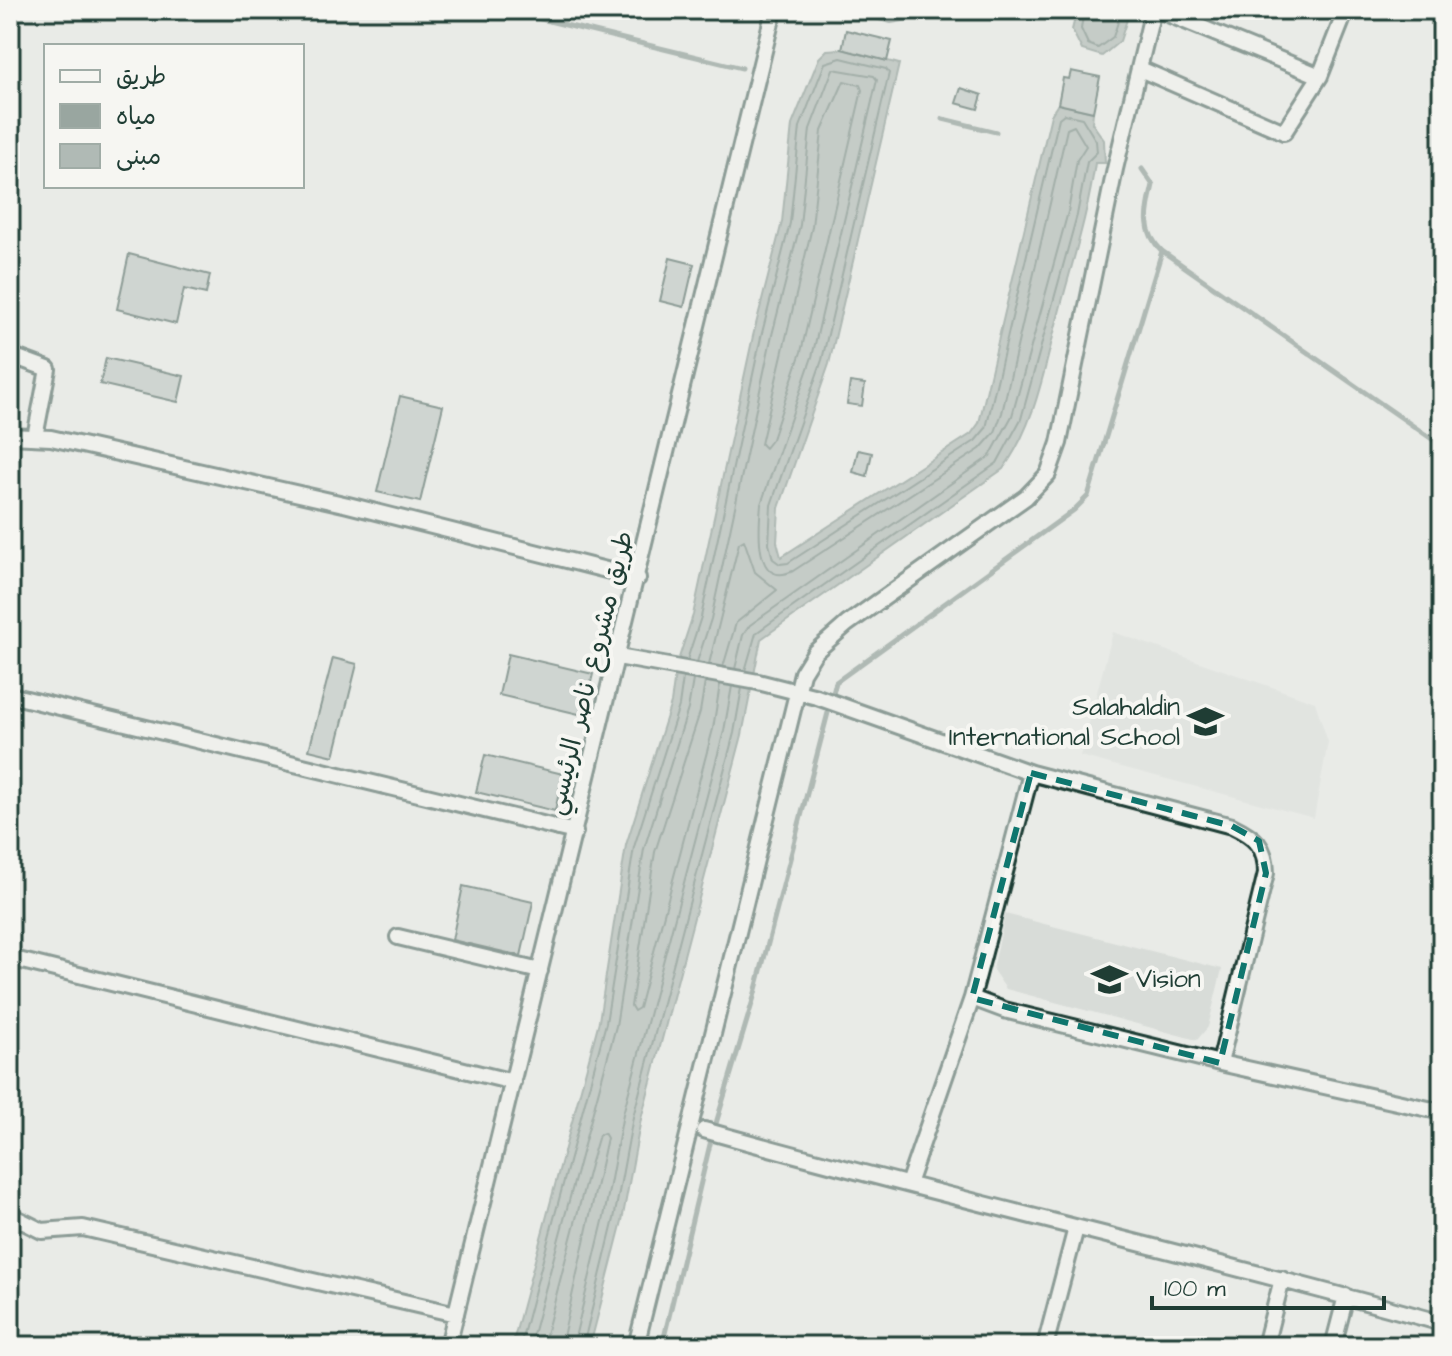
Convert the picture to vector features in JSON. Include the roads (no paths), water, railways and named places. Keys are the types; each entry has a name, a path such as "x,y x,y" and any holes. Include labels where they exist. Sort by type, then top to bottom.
{"street":[{"name":"طريق مشروع ناصر الرئيسي","path":"448,1346 638,578 774,10"},
{"path":"636,1346 796,692 807,663 839,631 1026,497 1048,474 1059,443 1115,169 1156,10 1320,76"},
{"path":"1140,69 1284,132 1320,76 1346,10"},
{"path":"10,355 48,369 35,437"},
{"path":"10,436 35,437 348,505 638,578"},
{"path":"618,657 758,682 817,697 1031,773 1232,826 1259,841 1266,855 1266,873 1220,1063"},
{"path":"10,695 575,832"},
{"path":"908,1184 972,998 1031,773"},
{"path":"398,937 540,971"},
{"path":"10,958 513,1082"},
{"path":"972,998 1004,1010 1220,1063 1442,1112"},
{"path":"704,1130 1442,1323"},
{"path":"10,1215 42,1231 83,1228 456,1314"},
{"path":"1045,1346 1076,1228"},
{"path":"1265,1346 1282,1279"},
{"path":"1333,1346 1346,1296"}],"water":[{"path":"839,10 914,10 909,20 891,23"},
{"path":"1077,10 1130,10 1120,41 1102,56 1082,50 1072,30"},
{"path":"842,49 899,64 829,364 779,508 777,542 781,557 971,434 979,423 1051,115 1058,104 1093,112 1092,123 1104,140 1105,163 1095,163 1079,238 1032,414 1003,469 761,639 742,735 641,1119 622,1221 590,1346 512,1346 599,1021 626,845 671,703 676,667 693,615 753,336 782,222 792,125 819,58 827,50"}],"waterway":[{"path":"504,10 742,68"},
{"path":"943,119 996,132"},
{"path":"1142,169 1153,185 1148,228 1162,251 1442,446"},
{"path":"662,1346 711,1140 754,997 836,682 1074,510 1088,496 1162,251"}],"place":[{"name":"Salahaldin International School","path":"1206,722"},
{"name":"Vision","path":"1110,979"}]}
